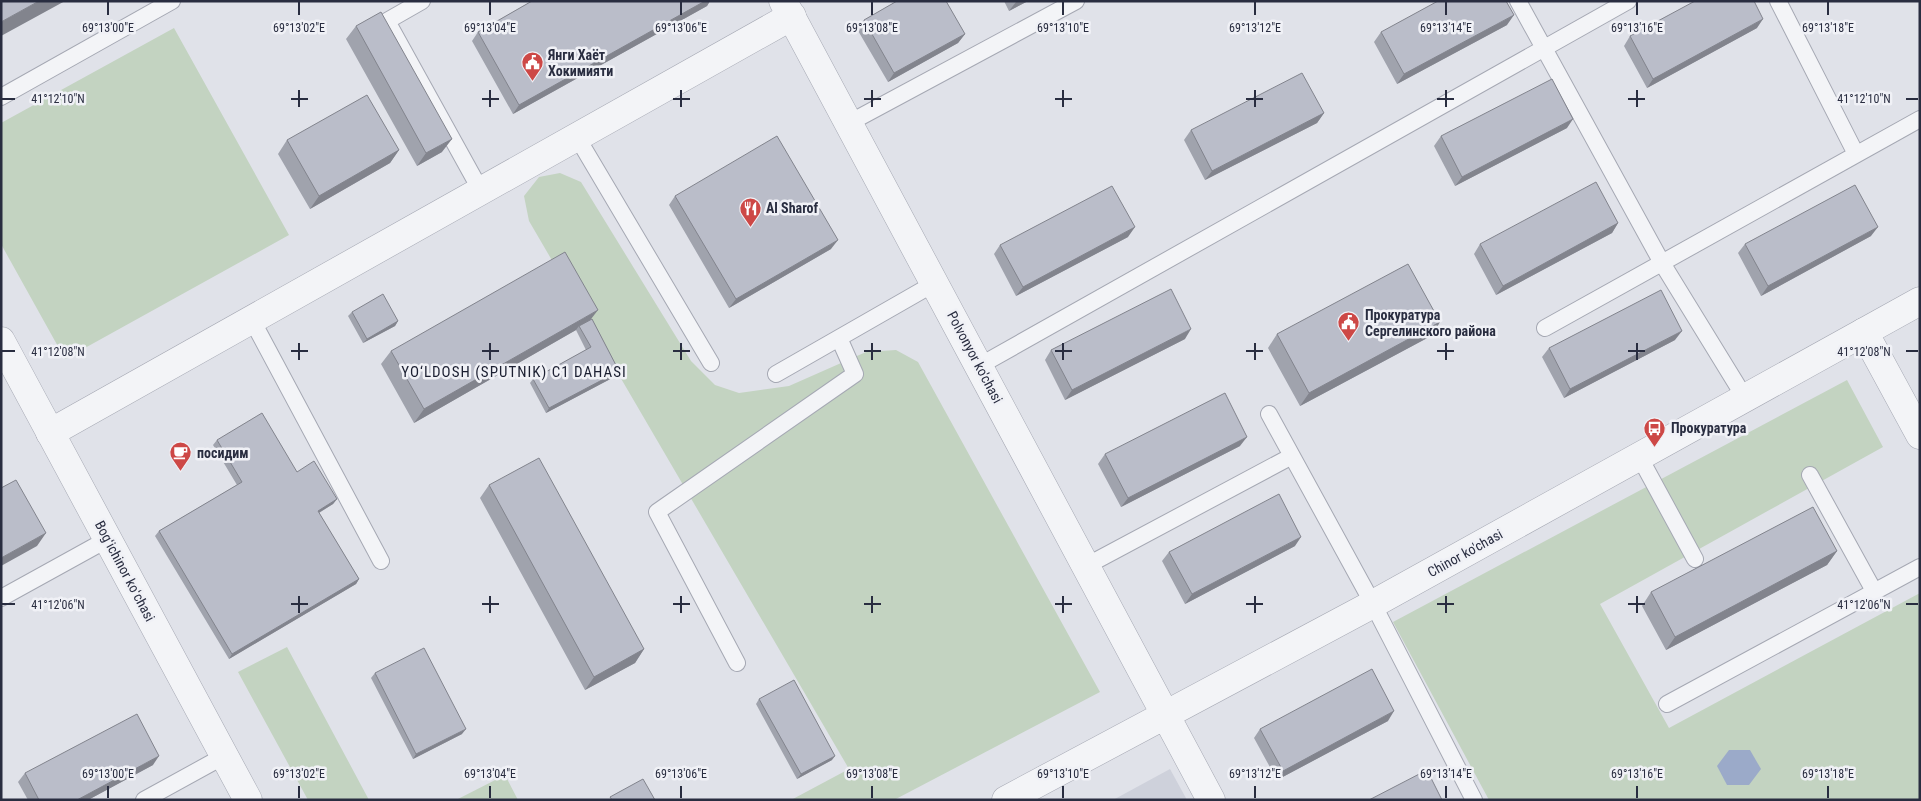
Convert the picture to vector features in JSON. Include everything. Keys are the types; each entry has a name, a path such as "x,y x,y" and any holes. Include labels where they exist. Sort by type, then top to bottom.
{"street":[{"path":"50,433 578,137 787,9"},
{"name":"Polvonyor ko'chasi","path":"787,9 980,366 1210,800"},
{"name":"Chinor ko'chasi","path":"1006,800 1373,604 1920,300"},
{"path":"1864,332 1920,435"},
{"name":"Bogʻichinor koʻchasi","path":"2,344 248,800"}],"lane":[{"path":"1,97 172,1"},
{"path":"422,1 387,21 481,191"},
{"path":"849,123 1076,1"},
{"path":"1518,1 1662,263 1745,398"},
{"path":"980,366 1628,1"},
{"path":"1778,1 1856,154"},
{"path":"1545,328 1920,119"},
{"path":"578,137 711,363"},
{"path":"776,374 935,283"},
{"path":"252,320 382,562"},
{"path":"737,663 657,512 855,374 839,338"},
{"path":"1269,414 1373,604 1474,800"},
{"path":"1086,566 1292,456"},
{"path":"1639,456 1695,559"},
{"path":"1810,475 1874,592"},
{"path":"1,598 108,539"},
{"path":"1667,704 1920,568"},
{"path":"144,800 224,756"}],"shaded area":[{"path":"1170,769 1187,800 1113,800"}],"green space":[{"path":"174,28 289,235 65,359 1,244 1,123"},
{"path":"560,173 581,182 691,361 715,385 739,393 789,386 866,352 896,350 918,362 1100,692 894,800 791,800 849,769 529,221 524,196 539,177"},
{"path":"1847,380 1883,447 1600,604 1669,728 1920,593 1920,800 1489,800 1393,622"},
{"path":"287,647 369,800 308,800 238,672"},
{"path":"505,775 518,800 456,800"}],"water":[{"path":"1729,750 1750,750 1761,769 1749,785 1727,785 1717,766"}],"building":[{"path":"1,1 39,1 1,22"},
{"name":"Янги Хаёт Хокимияти","path":"532,1 705,1 519,105 478,32"},
{"path":"897,1 946,1 965,34 894,73 864,20"},
{"path":"1438,1 1506,1 1514,15 1404,74 1381,32"},
{"path":"1695,1 1754,1 1763,19 1653,79 1630,36"},
{"path":"381,12 452,139 426,153 356,26"},
{"path":"1302,73 1324,113 1212,171 1191,130"},
{"path":"1552,79 1573,119 1462,177 1441,136"},
{"path":"367,95 399,150 319,196 287,140"},
{"path":"777,136 838,240 736,299 675,196"},
{"path":"1596,182 1618,223 1503,286 1480,244"},
{"path":"1855,185 1878,227 1768,286 1745,244"},
{"path":"1112,186 1135,227 1023,287 1000,245"},
{"path":"565,252 598,310 424,409 391,351"},
{"name":"Прокуратура Сергелинского района","path":"1408,264 1440,322 1309,393 1277,334"},
{"path":"1171,289 1191,329 1072,390 1051,350"},
{"path":"1661,290 1682,331 1570,389 1549,348"},
{"path":"383,294 398,321 367,339 352,312"},
{"path":"592,319 619,371 549,408 533,379 591,347 579,326"},
{"path":"1225,393 1247,437 1128,498 1105,454"},
{"path":"262,413 297,472 314,461 337,499 318,511 359,579 232,654 159,531 242,482 217,440"},
{"path":"539,458 644,649 594,677 489,485"},
{"path":"16,480 46,533 1,558 1,488"},
{"path":"1279,494 1301,537 1192,594 1169,552"},
{"path":"1813,507 1837,551 1675,637 1651,592"},
{"path":"424,648 466,729 416,754 375,673"},
{"path":"1372,669 1394,711 1283,771 1260,729"},
{"path":"794,680 835,756 801,774 759,699"},
{"path":"137,714 159,756 77,800 39,800 25,773"},
{"path":"1427,770 1442,800 1369,800"},
{"path":"643,779 655,800 612,800 610,797"}],"place":[{"name":"Янги Хаёт Хокимияти","path":"532,82"},
{"name":"Al Sharof","path":"750,227"},
{"name":"Прокуратура Сергелинского района","path":"1349,342"},
{"name":"Прокуратура","path":"1655,447"},
{"name":"посидим","path":"181,472"}],"district":[{"name":"YO‘LDOSH (SPUTNIK) C1 DAHASI","path":"514,372"}]}
